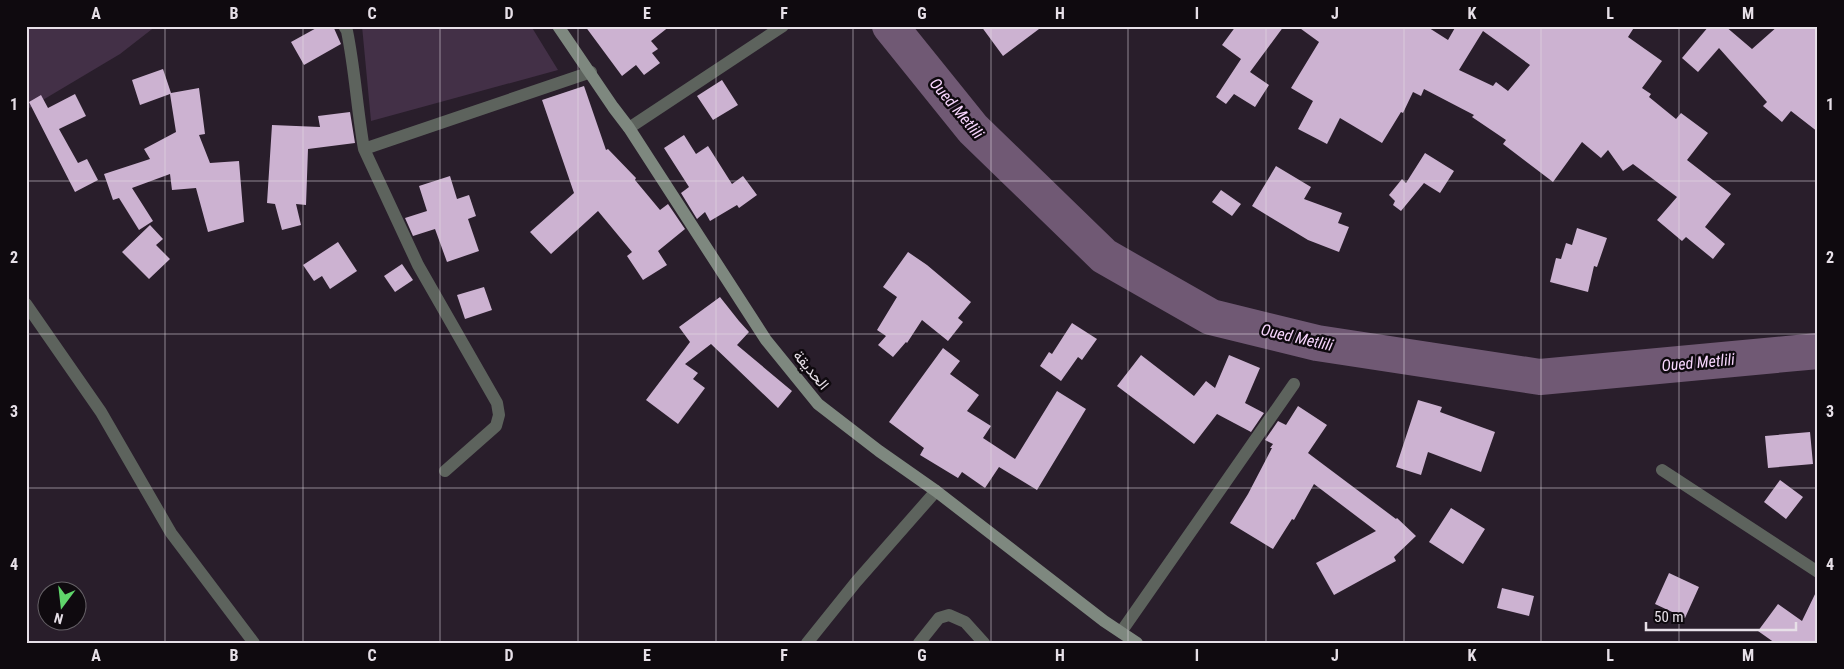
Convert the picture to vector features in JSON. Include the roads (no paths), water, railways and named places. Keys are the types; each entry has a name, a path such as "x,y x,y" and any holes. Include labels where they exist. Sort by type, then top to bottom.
{"street":[{"path":"344,26 347,30 354,63 357,109 364,149 418,265 497,403 499,415 496,426 445,472"},
{"name":"الحديقة","path":"558,26 629,128 766,340 818,404 879,451 936,491 1104,622 1137,643"},
{"path":"629,128 783,26"},
{"path":"364,149 591,72"},
{"path":"26,304 101,412 171,533 254,643"},
{"path":"1121,632 1294,384"},
{"path":"1662,470 1818,572"},
{"path":"807,643 856,582 936,491"},
{"path":"919,643 939,618 949,615 965,622 984,643"}],"waterway":[{"name":"Oued Metlili","path":"890,26 973,129 1104,256 1211,317 1317,343 1540,377 1818,351"}]}
